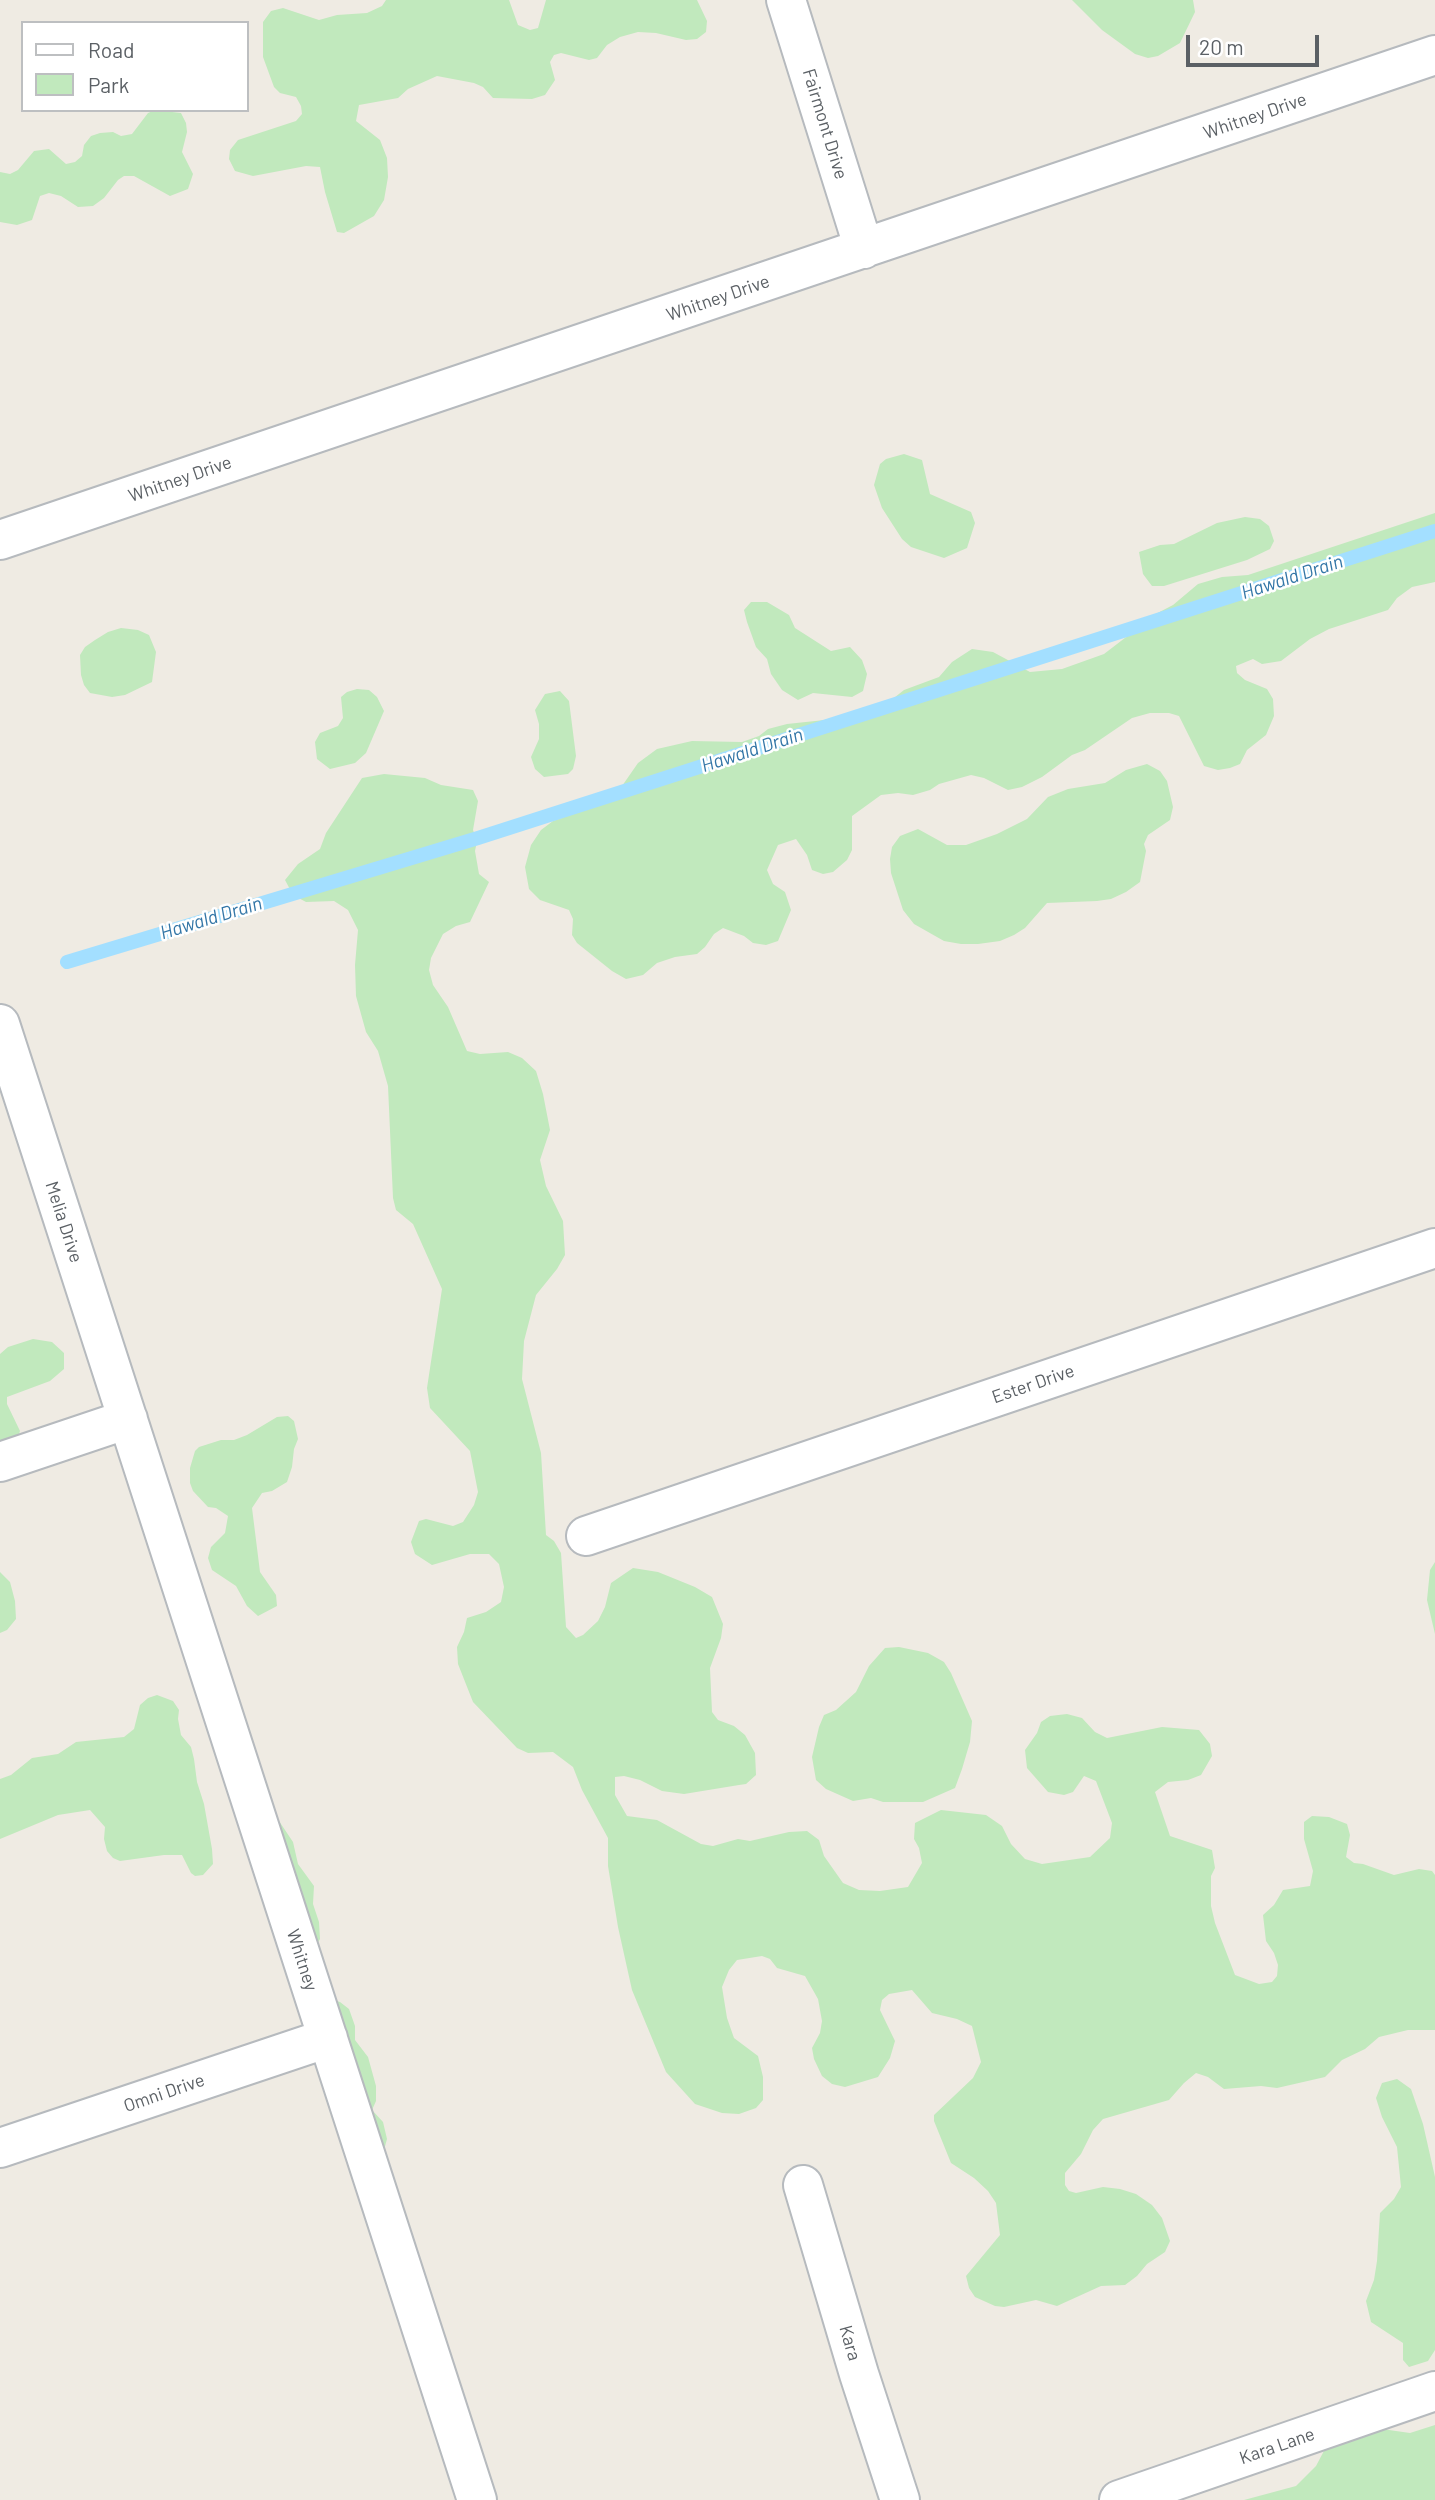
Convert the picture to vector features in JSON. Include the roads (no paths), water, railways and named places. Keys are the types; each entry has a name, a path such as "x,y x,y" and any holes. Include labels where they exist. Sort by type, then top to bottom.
{"street":[{"name":"Fairmont Drive","path":"786,0 864,248"},
{"name":"Whitney Drive","path":"0,540 1435,55"},
{"name":"Melia Drive","path":"0,1024 128,1419"},
{"name":"Ester Drive","path":"586,1536 1435,1248"},
{"path":"0,1462 128,1419"},
{"name":"Whitney","path":"128,1419 477,2500"},
{"name":"Omni Drive","path":"0,2148 328,2038"},
{"name":"Kara","path":"803,2185 859,2374 900,2500"},
{"name":"Kara Lane","path":"1119,2500 1435,2391"}],"waterway":[{"name":"Hawald Drain","path":"67,962 478,838 1435,531"}]}
